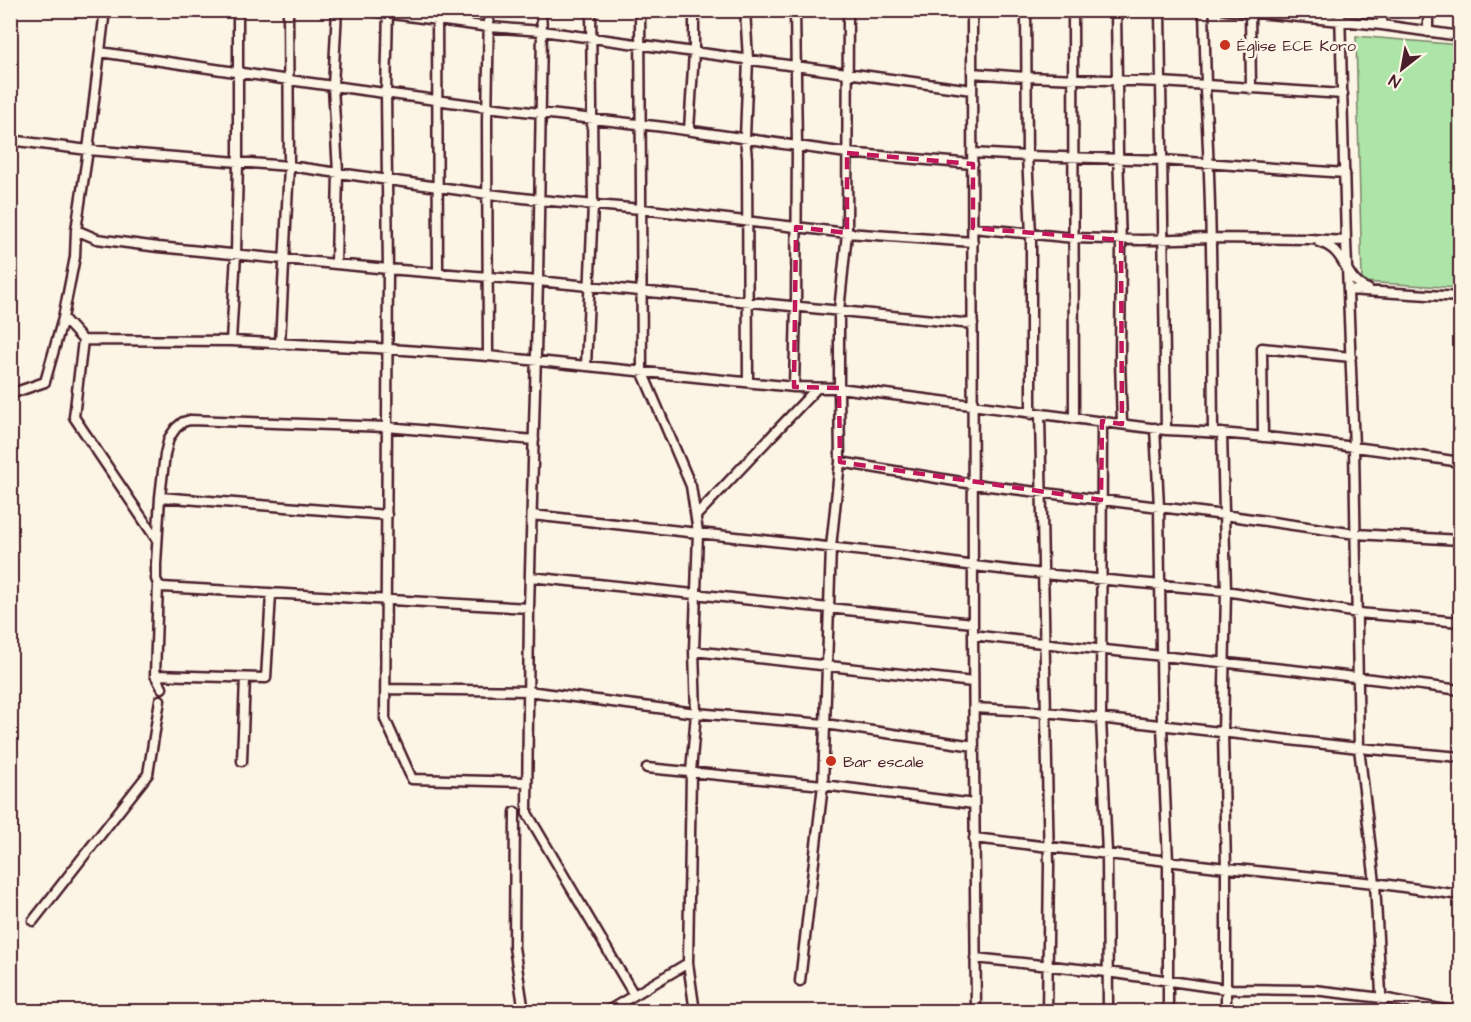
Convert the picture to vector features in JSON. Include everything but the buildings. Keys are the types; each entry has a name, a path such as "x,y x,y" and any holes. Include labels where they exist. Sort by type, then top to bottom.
{"street":[{"path":"10,394 45,382 63,318 75,257 76,230 105,10"},
{"path":"231,341 238,162 238,10"},
{"path":"280,344 289,165 288,10"},
{"path":"336,264 338,172 333,87 337,10"},
{"path":"363,10 437,15 489,27 591,37 972,90"},
{"path":"488,356 489,10"},
{"path":"540,10 542,31 540,200 529,608 527,813 634,995"},
{"path":"586,366 593,206 591,10"},
{"path":"640,10 642,371 691,486 698,532 694,651 696,713 691,772 688,963 695,1011"},
{"path":"689,130 694,10"},
{"path":"745,10 748,59 745,138 748,382"},
{"path":"794,387 797,146 795,10"},
{"path":"800,981 823,785 831,548 840,462 839,311 847,233 848,10"},
{"path":"972,10 976,1011"},
{"path":"1026,10 1027,156 1035,414 1041,492 1046,712 1047,1011"},
{"path":"1073,10 1074,417"},
{"path":"1116,10 1122,424"},
{"path":"1160,10 1166,430"},
{"path":"1204,10 1217,433 1224,515 1226,591 1223,733 1226,1011"},
{"path":"1226,10 1291,14 1461,36"},
{"path":"1340,10 1354,447 1359,748 1375,883 1382,1011"},
{"path":"1382,10 1382,25"},
{"path":"1428,10 1428,32"},
{"path":"388,12 385,718 412,779 527,782"},
{"path":"1250,12 1251,89"},
{"path":"437,15 438,272"},
{"path":"100,52 438,101 689,130 847,153 973,164"},
{"path":"972,74 1161,82 1343,94"},
{"path":"10,140 88,150 289,165 488,194 593,206 642,209 847,233 973,242"},
{"path":"972,153 1209,162 1345,173"},
{"path":"973,228 1074,238 1121,240 1211,238 1346,241"},
{"path":"76,230 97,239 236,254 973,324"},
{"path":"1309,239 1333,249 1341,257 1356,283 1374,292"},
{"path":"1348,290 1461,297"},
{"path":"63,318 83,340 231,341 536,360 794,387 839,388 1166,430 1263,437 1461,462"},
{"path":"83,340 74,417 158,540"},
{"path":"1263,437 1262,348 1351,357"},
{"path":"696,516 817,388"},
{"path":"162,688 155,675 160,497 169,438 183,422 190,420 387,427 534,440"},
{"path":"1102,422 1101,719 1107,853 1108,1011"},
{"path":"1155,428 1159,507 1162,726 1167,861 1168,1011"},
{"path":"840,462 974,483 1356,534 1461,540"},
{"path":"160,497 387,515"},
{"path":"531,515 892,554 1043,574 1226,591 1358,613 1461,622"},
{"path":"530,577 973,623"},
{"path":"158,584 162,588 529,608"},
{"path":"155,675 266,678 271,594"},
{"path":"973,635 1224,664 1359,676 1461,690"},
{"path":"694,651 974,682"},
{"path":"242,761 245,678"},
{"path":"385,689 528,691 696,713 825,724 974,746"},
{"path":"33,921 148,774 160,700"},
{"path":"974,708 1046,712 1359,748 1461,757"},
{"path":"647,768 823,785 974,804"},
{"path":"515,812 514,947 524,1011"},
{"path":"974,838 1375,883 1461,895"},
{"path":"975,958 1107,972 1226,989 1314,990 1382,998 1456,1011"},
{"path":"606,1011 688,963"}],"highlighted area":[{"path":"847,153 973,164 973,228 1121,240 1122,424 1102,421 1101,500 840,462 839,388 794,387 796,227 847,233"}],"green space":[{"path":"1356,36 1460,45 1460,288 1362,282"}],"place":[{"name":"Église ECE Koro","path":"1225,45"},
{"name":"Bar escale","path":"831,761"}]}
